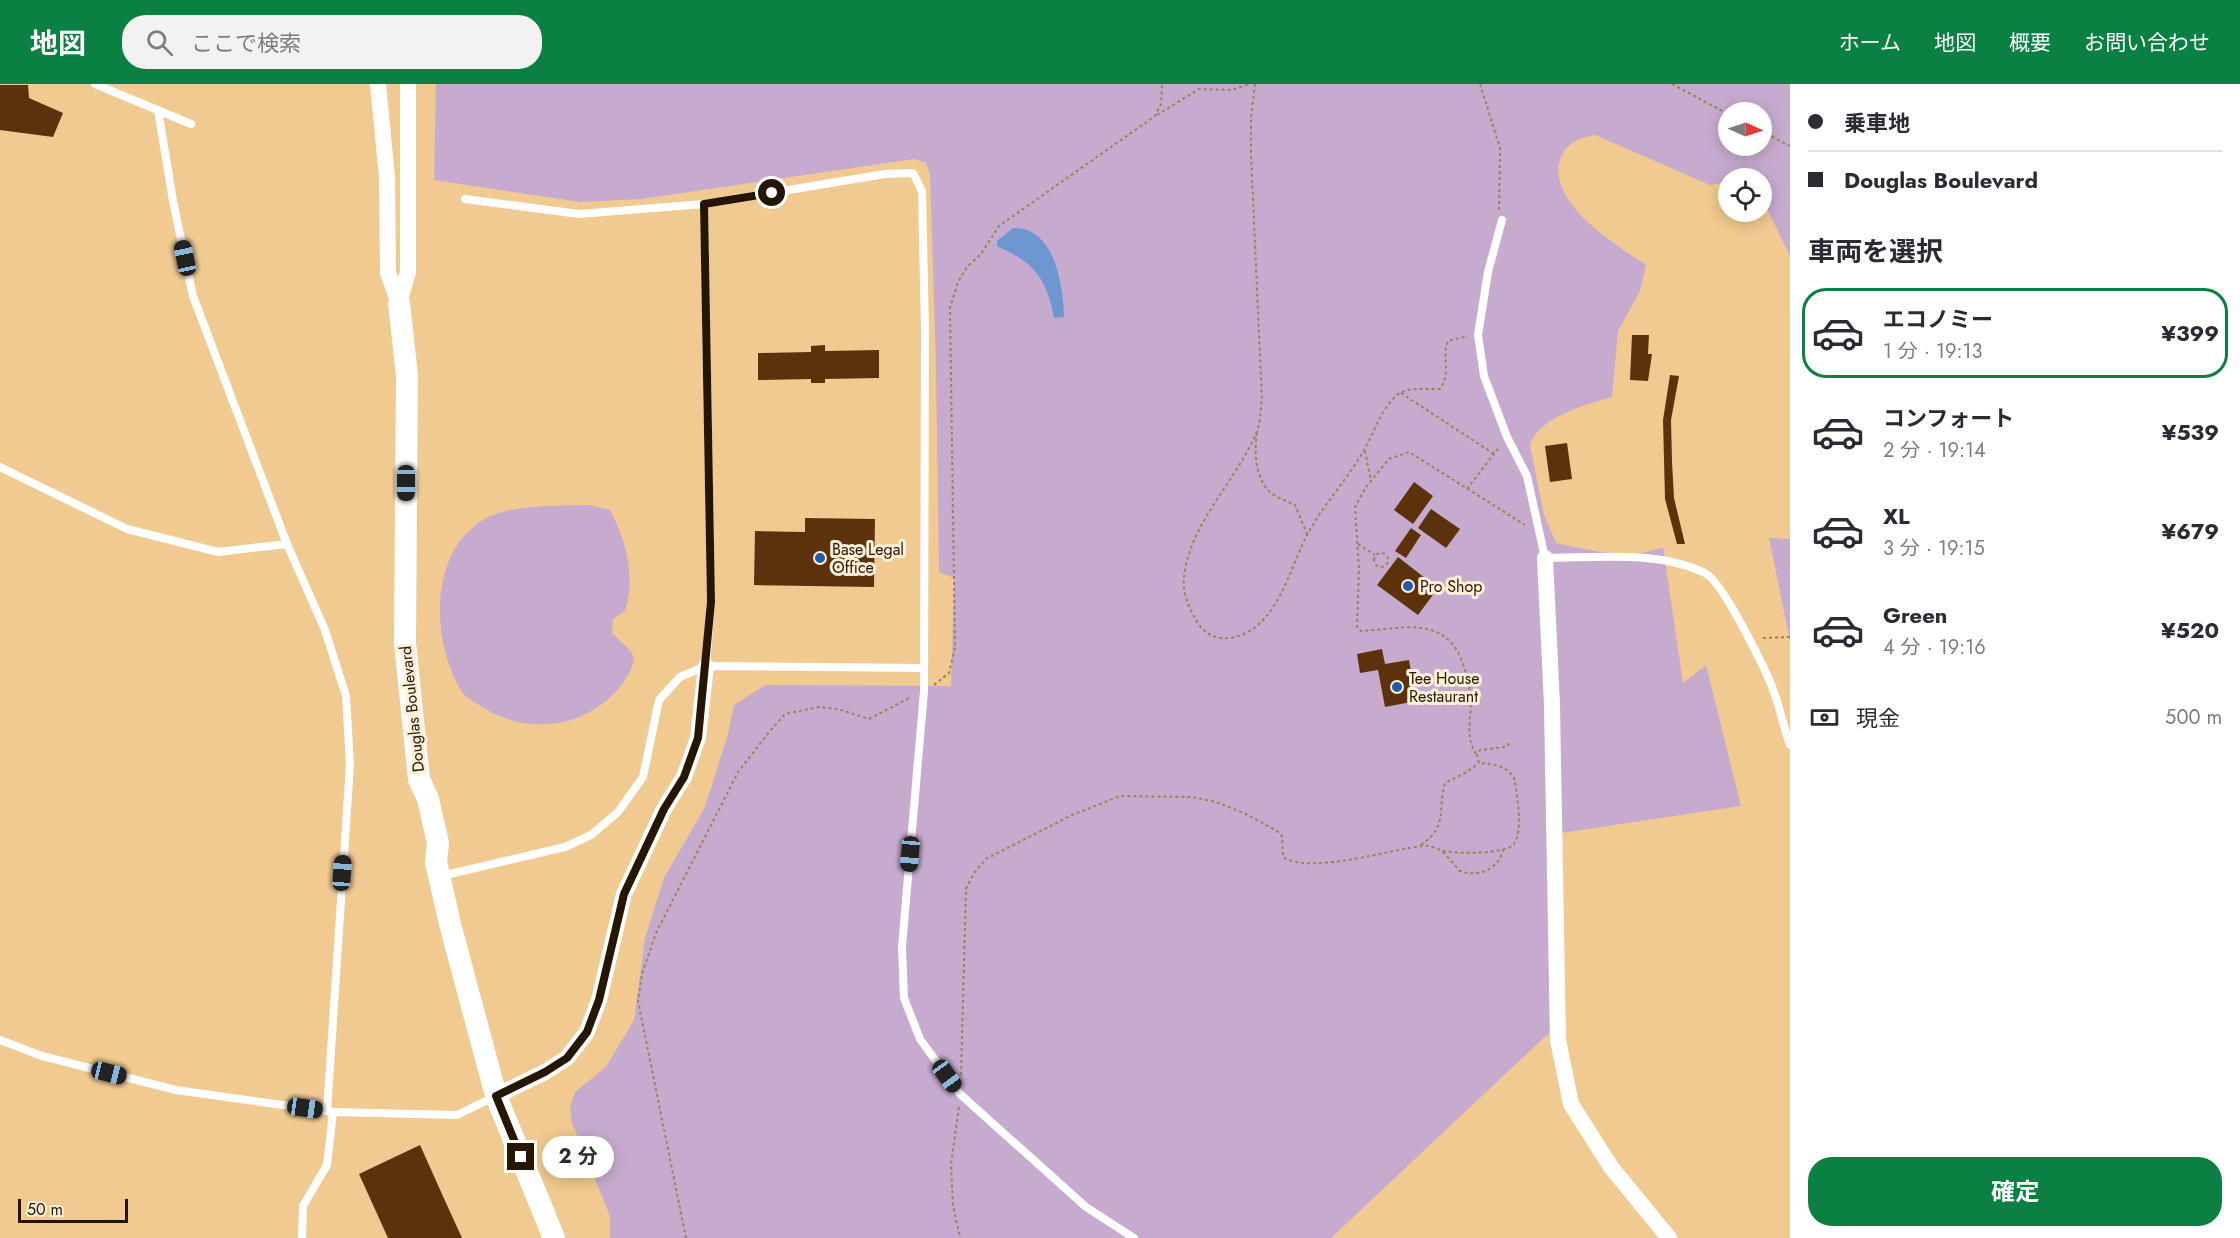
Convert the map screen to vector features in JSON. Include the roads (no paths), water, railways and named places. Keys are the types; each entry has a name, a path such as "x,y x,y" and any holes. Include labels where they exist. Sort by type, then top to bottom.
{"street":[{"path":"378,84 387,177 388,273 399,303"},
{"path":"399,303 408,272 408,84"},
{"name":"Douglas Boulevard","path":"399,303 407,375 405,643 419,779 428,799 438,843 436,862 439,877 496,1096 554,1238"},
{"path":"1545,558 1552,705 1558,1040 1571,1104 1611,1167 1669,1238"},
{"path":"496,1096 545,1072 567,1058 587,1032 599,1000 624,894 664,809 684,777 698,738 706,666"}],"lane":[{"path":"94,84 191,124"},
{"path":"159,110 173,201 193,296 287,544 325,630 346,696 350,765 327,1165 303,1206 302,1238"},
{"path":"465,199 579,214 704,204 885,174 913,173 922,191 925,329 924,691 902,947 904,998 920,1039 960,1094 1086,1207 1134,1238"},
{"path":"704,204 711,602 706,666"},
{"path":"1502,220 1488,272 1478,335 1484,376 1507,437 1527,476 1545,558 1655,559 1683,565 1707,574 1722,592 1774,690 1790,745"},
{"path":"0,467 127,529 218,552 287,544"},
{"path":"439,877 565,847 591,835 618,812 643,777 659,700 680,677 706,666 924,668"},
{"path":"0,1040 42,1056 176,1090 330,1111 458,1115 496,1096"}],"water":[{"path":"1013,228 1027,230 1039,237 1047,247 1054,260 1062,289 1064,317 1054,318 1047,292 1029,265 997,246 997,241"}],"place":[{"name":"Base Legal Office","path":"820,558"},
{"name":"Pro Shop","path":"1408,586"},
{"name":"Tee House Restaurant","path":"1397,687"}]}
